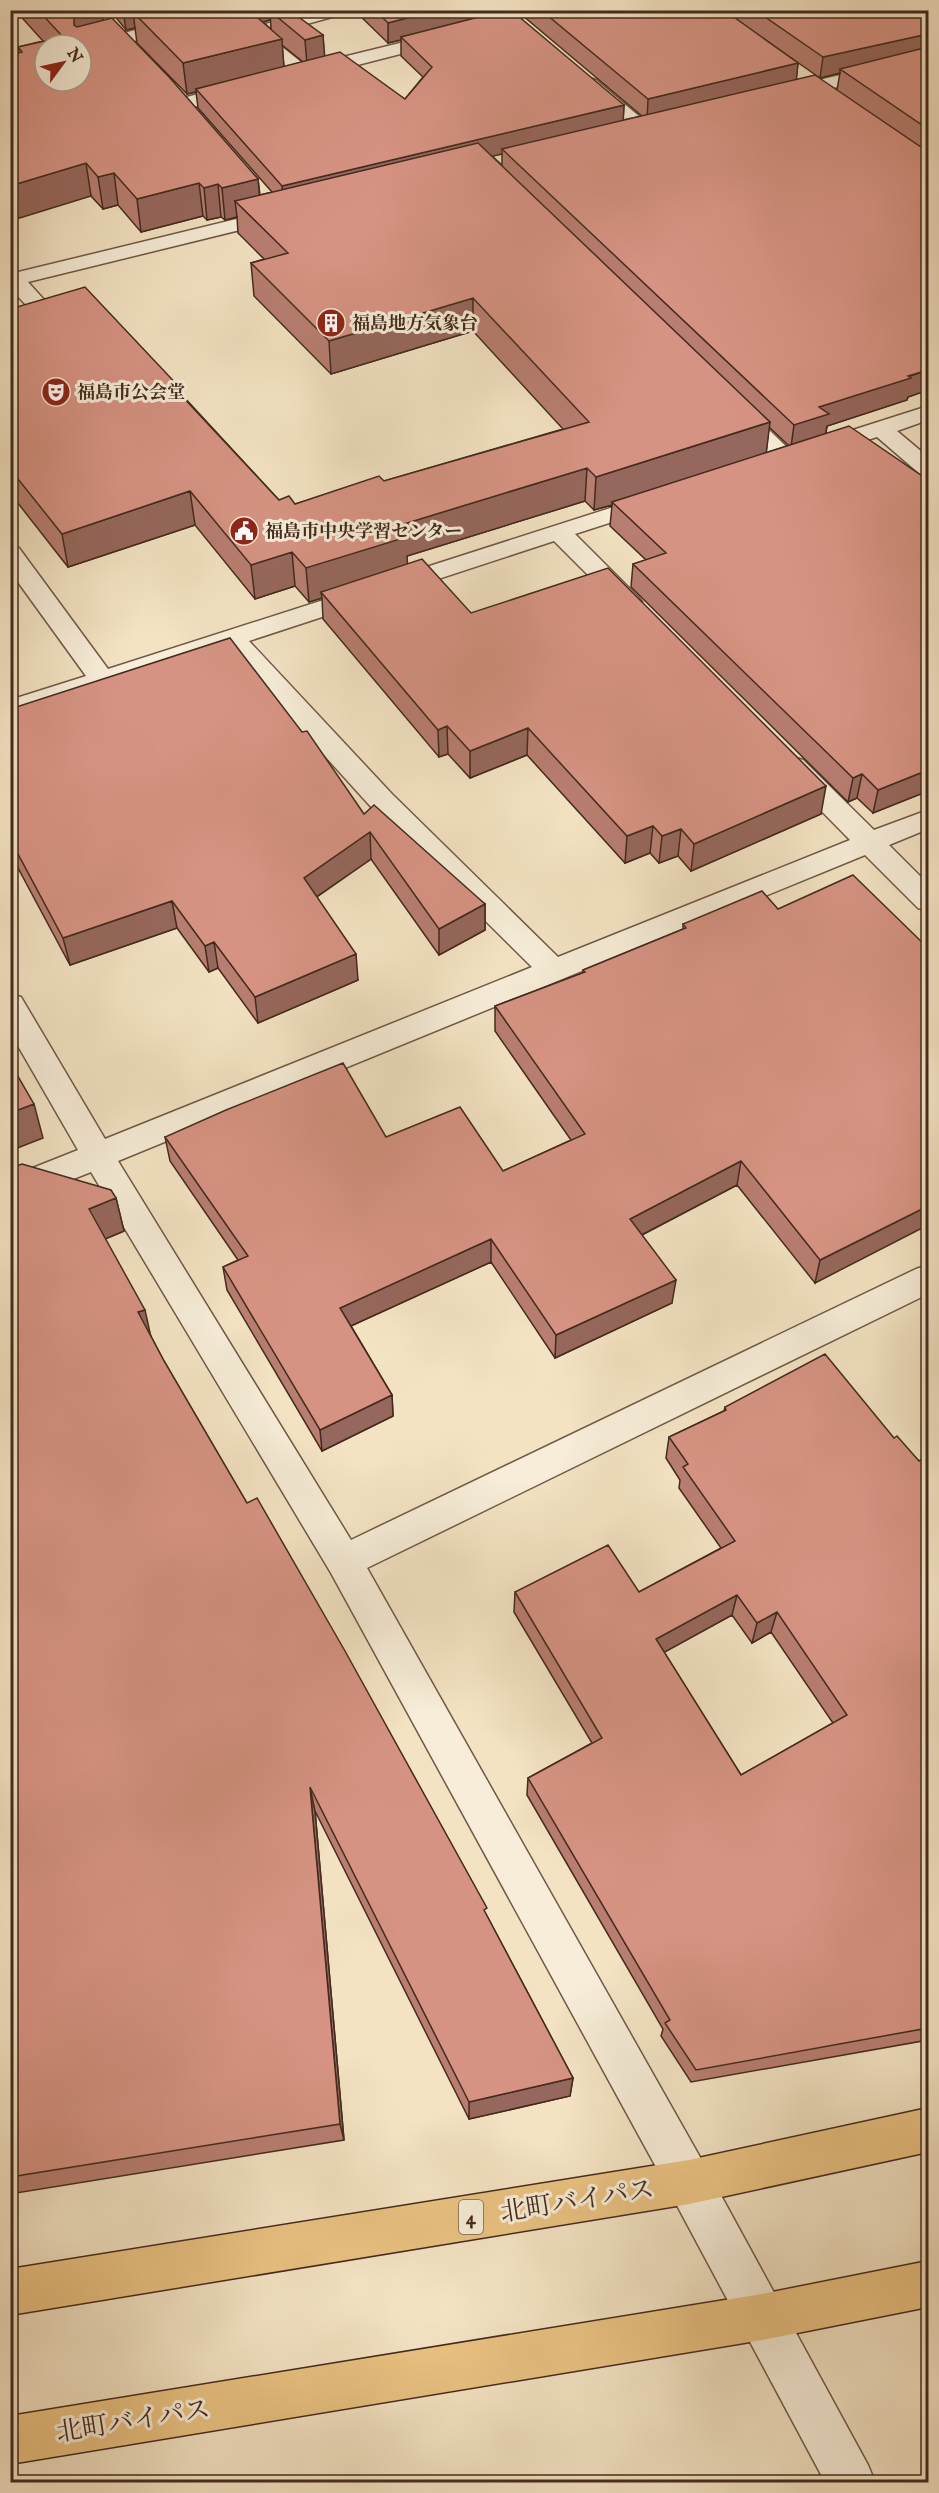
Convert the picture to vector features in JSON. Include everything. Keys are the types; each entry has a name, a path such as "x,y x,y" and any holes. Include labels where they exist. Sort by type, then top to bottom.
{"highway":[{"name":"北町バイパス","path":"10,2292 689,2182 928,2130"},
{"name":"北町バイパス","path":"10,2440 762,2317 928,2284"}],"street":[{"path":"303,73 254,33 337,10"},
{"path":"93,44 114,32 198,18"},
{"path":"114,32 135,55"},
{"path":"281,78 458,33"},
{"path":"768,98 928,60"},
{"path":"577,73 640,127"},
{"path":"796,74 833,100"},
{"path":"182,104 259,84"},
{"path":"167,88 197,121"},
{"path":"618,133 663,122"},
{"path":"263,198 278,215"},
{"path":"12,279 301,210"},
{"path":"10,335 54,322 12,279"},
{"path":"719,393 775,462 928,413"},
{"path":"881,429 928,469"},
{"path":"10,709 672,495"},
{"path":"558,531 643,615"},
{"path":"10,553 21,585 102,679"},
{"path":"231,637 382,801 553,970"},
{"path":"778,750 928,901"},
{"path":"10,1191 99,1157 928,819"},
{"path":"10,1005 99,1157 344,1561 689,2182 851,2482"},
{"path":"344,1561 928,1279"}],"building":[{"path":"38,10 84,10 74,14 74,25 77,27 112,18 170,78 258,179 222,188 218,184 204,188 199,183 137,199 114,173 98,177 86,163 10,186 10,55 22,52 18,47 33,44 33,93 93,93 93,33 59,33"},
{"path":"139,10 249,10 282,39 183,63 133,12"},
{"path":"289,10 323,35 305,40 270,11"},
{"path":"375,10 437,10 388,23"},
{"path":"511,10 624,105 282,186 196,89 340,52 405,99 432,67 401,37"},
{"path":"541,10 724,10 798,63 648,99"},
{"path":"755,10 928,10 928,34 823,57"},
{"path":"928,47 928,129 840,69"},
{"path":"815,75 928,150 928,370 908,376 911,378 819,407 829,414 794,425 502,149"},
{"path":"478,143 770,422 596,477 587,468 397,526 407,537 306,568 292,552 251,565 190,491 62,534 10,469 10,309 85,287 183,391 179,393 279,500 289,496 295,504 379,476 384,481 589,422 473,298 329,341 251,263 288,253 235,201"},
{"path":"849,426 928,480 928,770 878,790 862,774 853,778 633,564 666,553 612,502"},
{"path":"422,559 471,613 608,568 826,786 694,844 681,829 662,836 653,826 627,836 528,728 470,751 447,726 438,730 321,592"},
{"path":"230,638 302,732 307,731 364,814 374,805 485,904 439,929 370,832 304,878 356,954 255,997 214,942 205,946 172,901 63,938 10,839 10,709"},
{"path":"853,875 928,948 928,1206 820,1260 741,1161 630,1219 676,1280 556,1335 491,1239 340,1308 392,1395 320,1430 223,1267 248,1256 165,1137 343,1063 386,1137 460,1107 503,1171 585,1134 495,1006 585,972 583,970 686,928 683,924 762,891 778,909"},
{"path":"10,1066 34,1104 10,1113"},
{"path":"22,1164 111,1190 116,1198 89,1209 145,1310 138,1312 247,1503 257,1498 345,1651 487,1908 484,1910 573,2078 469,2102 310,1787 340,2124 10,2177 10,1168"},
{"path":"825,1354 894,1438 897,1436 919,1461 928,1456 928,1662 924,1664 928,1670 928,2028 696,2070 665,2023 670,2020 528,1778 602,1738 515,1592 608,1545 639,1592 735,1541 683,1467 688,1464 669,1437 726,1410 725,1407","holes":["737,1595 757,1623 777,1612 847,1715 741,1775 656,1639"]}],"place":[{"name":"福島地方気象台","path":"331,323"},
{"name":"福島市公会堂","path":"56,392"},
{"name":"福島市中央学習センター","path":"244,531"}]}
